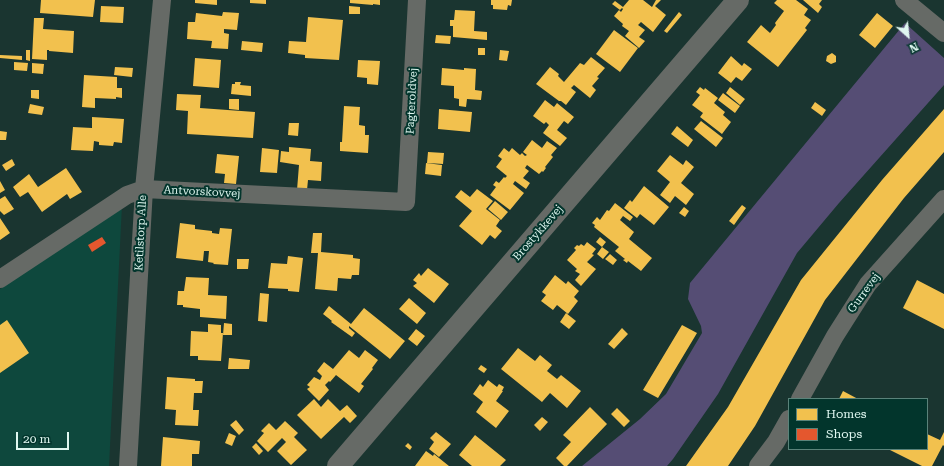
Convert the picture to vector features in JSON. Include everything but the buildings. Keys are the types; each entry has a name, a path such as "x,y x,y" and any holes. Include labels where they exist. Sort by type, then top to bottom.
{"street":[{"name":"Ketilstorp Alle","path":"128,466 144,189 162,0"},
{"name":"Pagteroldvej","path":"406,202 417,0"},
{"name":"Brostykkevej","path":"338,466 738,0"},
{"path":"904,0 944,33"},
{"name":"Antvorskovvej","path":"0,279 127,194 144,189 406,202"},
{"name":"Gurrevej","path":"801,398 835,336 868,284 944,199"},
{"path":"758,466 776,442 788,421"}],"shaded area":[{"path":"905,23 944,58 944,85 839,203 797,253 718,394 673,459 667,466 582,466 640,419 666,394 702,333 701,326 688,299 690,283"},
{"path":"122,205 109,466 0,466 0,289"}]}
